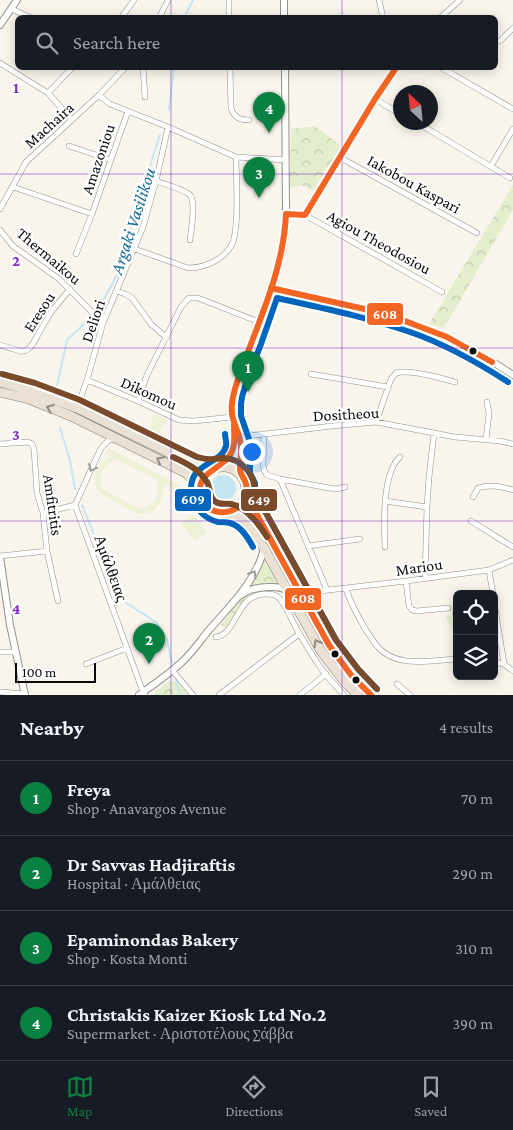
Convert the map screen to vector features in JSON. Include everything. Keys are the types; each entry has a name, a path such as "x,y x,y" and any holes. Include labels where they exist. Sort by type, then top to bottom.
{"highway":[{"path":"0,382 32,391 77,408 194,465 216,468"},
{"path":"0,392 29,399 71,416 186,473 200,486"},
{"path":"227,466 235,469 241,474 247,486 246,495 240,506 229,512 214,511 203,501 200,494 202,479 206,473 216,468 227,466"},
{"path":"246,495 329,645 352,675 371,695"},
{"path":"229,512 246,522 252,529 321,651 344,681 358,695"}],"street":[{"path":"0,25 17,0"},
{"path":"123,15 134,0"},
{"path":"160,15 168,0"},
{"path":"229,0 229,15"},
{"path":"284,0 284,15"},
{"path":"378,0 382,15"},
{"path":"443,15 460,0"},
{"path":"12,9 24,15"},
{"path":"500,41 513,28"},
{"path":"0,63 48,93 72,120"},
{"path":"48,93 70,70"},
{"name":"Machaira","path":"0,209 22,168 32,156 100,96 123,70"},
{"path":"143,70 146,97"},
{"path":"230,70 231,108 237,118 249,120"},
{"path":"216,468 226,461 235,446 233,395 282,253 286,214 285,70"},
{"path":"286,214 305,215 339,157 395,70"},
{"path":"445,70 513,109"},
{"path":"100,96 110,104 236,157 286,160"},
{"path":"375,99 393,110"},
{"name":"Amazoniou","path":"76,254 128,111"},
{"name":"Deliori","path":"77,408 103,323 143,227 168,127"},
{"path":"491,166 513,129"},
{"path":"430,130 510,178"},
{"path":"69,146 111,160"},
{"path":"135,249 188,268 206,265 224,253 232,245 236,232 236,157"},
{"name":"Iakobou Kaspari","path":"339,157 477,233"},
{"path":"156,181 187,193 192,197 194,204 190,240"},
{"name":"Amazoniou","path":"13,187 92,214"},
{"name":"Agiou Theodosiou","path":"305,215 442,292"},
{"name":"Thermaikou","path":"0,230 14,246 59,279 103,323"},
{"path":"271,288 378,312 421,327 455,341 513,375"},
{"name":"Eresou","path":"0,345 22,352 29,349 52,312 70,289"},
{"path":"117,291 132,298 151,324 167,337"},
{"path":"138,401 147,375 186,300 198,298 259,322"},
{"path":"376,422 394,374 404,371 455,382"},
{"path":"311,374 388,387"},
{"name":"Dikomou","path":"87,380 179,420 233,421"},
{"path":"486,402 489,414 486,439"},
{"path":"233,421 239,437 241,450 241,474"},
{"name":"Dositheou","path":"239,437 376,422 434,434 486,439 513,444"},
{"path":"425,578 427,507 434,434"},
{"path":"264,435 264,470 267,475 329,488 345,487"},
{"path":"43,513 75,505 101,448 109,440 117,439"},
{"name":"Amfitritis","path":"0,444 28,442 32,444 34,449 37,493 43,513 47,551 58,601"},
{"path":"385,547 384,514 391,470 400,457"},
{"path":"280,479 327,590"},
{"path":"472,498 478,488 486,486 513,490"},
{"path":"386,501 427,507"},
{"name":"Αμάλθειας","path":"75,505 142,694"},
{"path":"471,521 513,547"},
{"path":"308,546 360,539"},
{"path":"142,694 186,658 238,597 258,566 264,548"},
{"path":"0,692 25,695 3,597 0,556 47,551"},
{"name":"Mariou","path":"303,599 316,592 327,590 489,570 513,560"},
{"path":"489,570 492,590"},
{"path":"406,581 409,606 412,610 448,608"},
{"path":"238,597 257,588 280,587 289,593"},
{"path":"346,588 353,606 369,635 378,647 389,656 398,660 408,661 453,659"},
{"path":"216,637 227,631 247,601 256,596 275,595 281,600 299,634 326,674 344,695"},
{"path":"498,627 504,664"},
{"path":"222,694 299,634"},
{"path":"86,664 127,648"},
{"path":"0,652 15,652"},
{"path":"498,663 504,664 513,671"},
{"path":"172,670 193,695"},
{"path":"300,695 326,674"},
{"path":"397,684 410,695"}],"green space":[{"path":"315,126 341,146 313,191 302,185 290,188 291,129"},
{"path":"513,185 513,210 444,328 429,324"},
{"path":"154,414 168,420 161,428 160,434 149,430"},
{"path":"108,448 181,486 179,491 164,484 163,496 154,510 143,514 129,509 103,495 96,487 96,472 106,459 111,457 106,453","holes":["117,460 157,480 158,493 153,503 144,508 139,508 122,500 102,488 101,483 105,466"]},
{"path":"193,514 207,533 195,541 181,523"},
{"path":"265,557 289,597 274,591 257,593 229,626 221,625 245,592"},
{"path":"449,606 453,606 453,632 446,616 452,615"},
{"path":"169,681 178,682 188,695 154,695 155,692"}],"water":[{"path":"223,475 232,479 236,488 232,497 223,501 214,497 210,488 214,479"}],"waterway":[{"name":"Argaki Vasilikou","path":"186,15 193,0"},
{"name":"Argaki Vasilikou","path":"169,110 174,70"},
{"name":"Argaki Vasilikou","path":"101,305 119,271 133,218 160,135"},
{"name":"Argaki Vasilikou","path":"57,386 67,340 84,324"},
{"name":"Argaki Vasilikou","path":"60,428 70,460 75,489"},
{"name":"Argaki Vasilikou","path":"82,505 120,599 156,622 167,640 172,663"},
{"name":"Argaki Vasilikou","path":"176,680 180,695"}],"transit line":[{"name":"608","path":"234,425 232,452 226,460 208,473 201,483 200,490 203,502 211,509 219,512 236,509 246,496 246,484 240,470 241,444 233,418 232,403 237,383 278,266 285,231 286,214 305,215 395,70"},
{"name":"608","path":"271,288 397,318 447,337 492,362"},
{"name":"609","path":"377,689 358,669 336,640 255,493 255,483 250,473 250,442 241,416 241,404 246,383 277,298 361,317 410,332 461,354 508,382"},
{"name":"649","path":"2,374 35,383 80,400 197,457 231,459 247,469 253,480 255,493 336,640 358,669 377,689"},
{"name":"609","path":"225,434 226,444 223,452 198,471 194,477 191,485 192,496 198,509 205,516 213,521 226,522 238,527 253,547"},
{"name":"649","path":"173,457 187,464 204,477 213,500 221,504 231,504 242,509 256,522 267,537"},
{"name":"608","path":"246,495 329,645 351,675 371,695"}],"place":[{"name":"Christakis Kaizer Kiosk Ltd No.2","path":"269,133"},
{"name":"Epaminondas Bakery","path":"259,198"},
{"name":"Freya","path":"248,392"},
{"name":"Dr Savvas Hadjiraftis","path":"149,664"}]}
